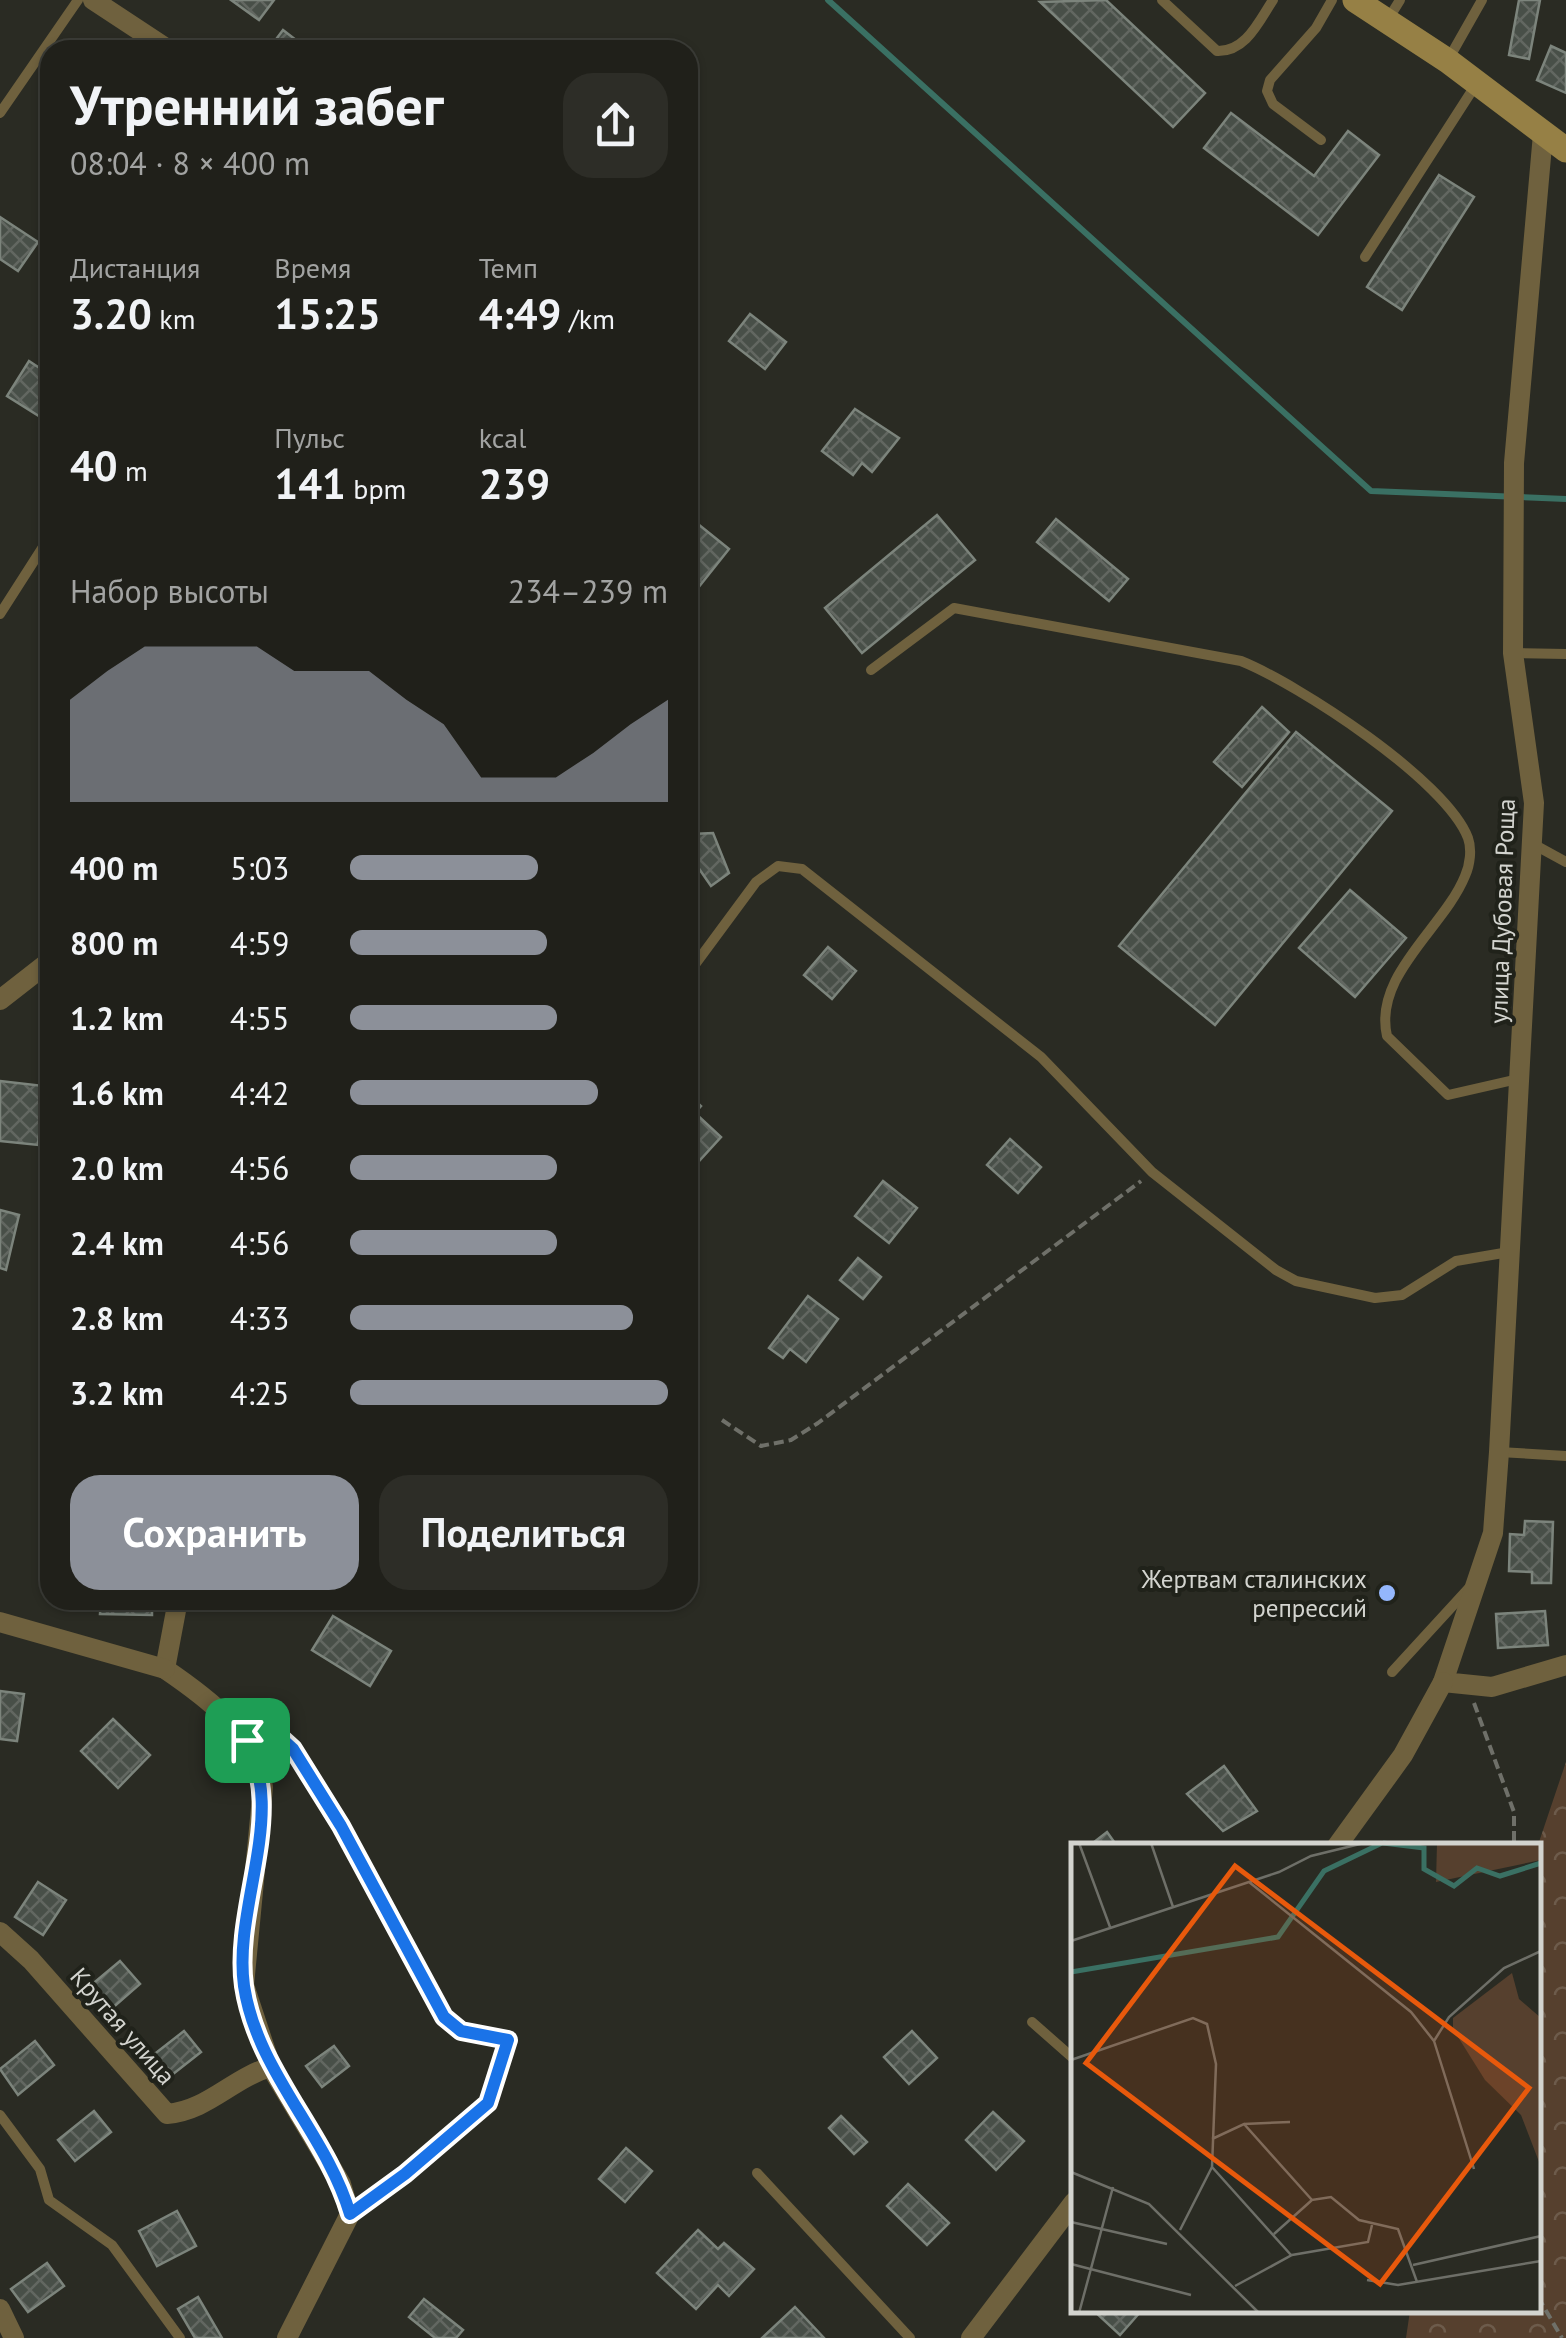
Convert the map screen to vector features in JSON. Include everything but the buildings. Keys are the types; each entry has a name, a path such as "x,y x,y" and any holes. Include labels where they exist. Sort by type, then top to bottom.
{"street":[{"path":"93,0 153,40"},
{"path":"1355,0 1393,11 1448,60 1566,150"},
{"name":"улица Дубовая Роща","path":"1338,1843 1404,1754 1443,1682 1492,1533 1534,803 1513,653 1514,463 1543,134"},
{"path":"0,1000 40,969"},
{"path":"165,1669 176,1610"},
{"path":"0,1622 165,1669 235,1726 255,1754 263,1787 244,1984 271,2067 341,2184 350,2214 286,2338"},
{"path":"1443,1682 1492,1687 1566,1665"},
{"name":"Крутая улица","path":"0,1932 31,1960 167,2114 200,2108 252,2072 271,2067"},
{"path":"971,2338 1071,2206"},
{"path":"0,2309 14,2338"}],"lane":[{"path":"51,40 78,0"},
{"path":"1162,0 1217,51 1228,52 1242,45 1274,0"},
{"path":"1321,140 1273,104 1267,91 1270,80 1316,28 1332,0"},
{"path":"1448,60 1482,0"},
{"path":"0,114 40,56"},
{"path":"1365,258 1477,82"},
{"path":"0,614 40,552"},
{"path":"871,670 954,608 1241,661 1268,672 1391,753 1454,814 1469,840 1466,875 1385,1002 1388,1036 1448,1096 1519,1079"},
{"path":"1513,653 1566,654"},
{"path":"1532,844 1566,862"},
{"path":"698,960 756,882 778,866 802,869 1041,1057 1152,1172 1276,1270 1296,1281 1375,1298 1402,1295 1456,1261 1510,1252"},
{"path":"1499,1452 1566,1456"},
{"path":"1392,1672 1477,1580"},
{"path":"235,1726 282,1739 293,1749 341,1826 444,2017 461,2031 508,2040 488,2103 405,2174 350,2214"},
{"path":"1032,2022 1071,2056"},
{"path":"0,2114 40,2170 49,2200 112,2245 180,2338"},
{"path":"757,2174 910,2338"}],"path":[{"path":"722,1420 761,1446 791,1440 930,1343 1152,1172"},
{"path":"1467,1684 1514,1812 1514,1843"},
{"path":"1541,2302 1562,2338"}],"green space":[{"path":"1566,1762 1566,2338 1406,2338 1410,2313 1541,2313 1539,1843"}],"waterway":[{"path":"828,0 1371,491 1566,499"}],"place":[{"name":"Жертвам сталинских репрессий","path":"1387,1593"}],"route":[{"path":"235,1726 282,1739 293,1749 341,1826 444,2017 461,2031 508,2040 488,2103 430,2154 350,2214 341,2184 271,2067 244,1984 263,1787 255,1754 247,1740 235,1726"}]}
